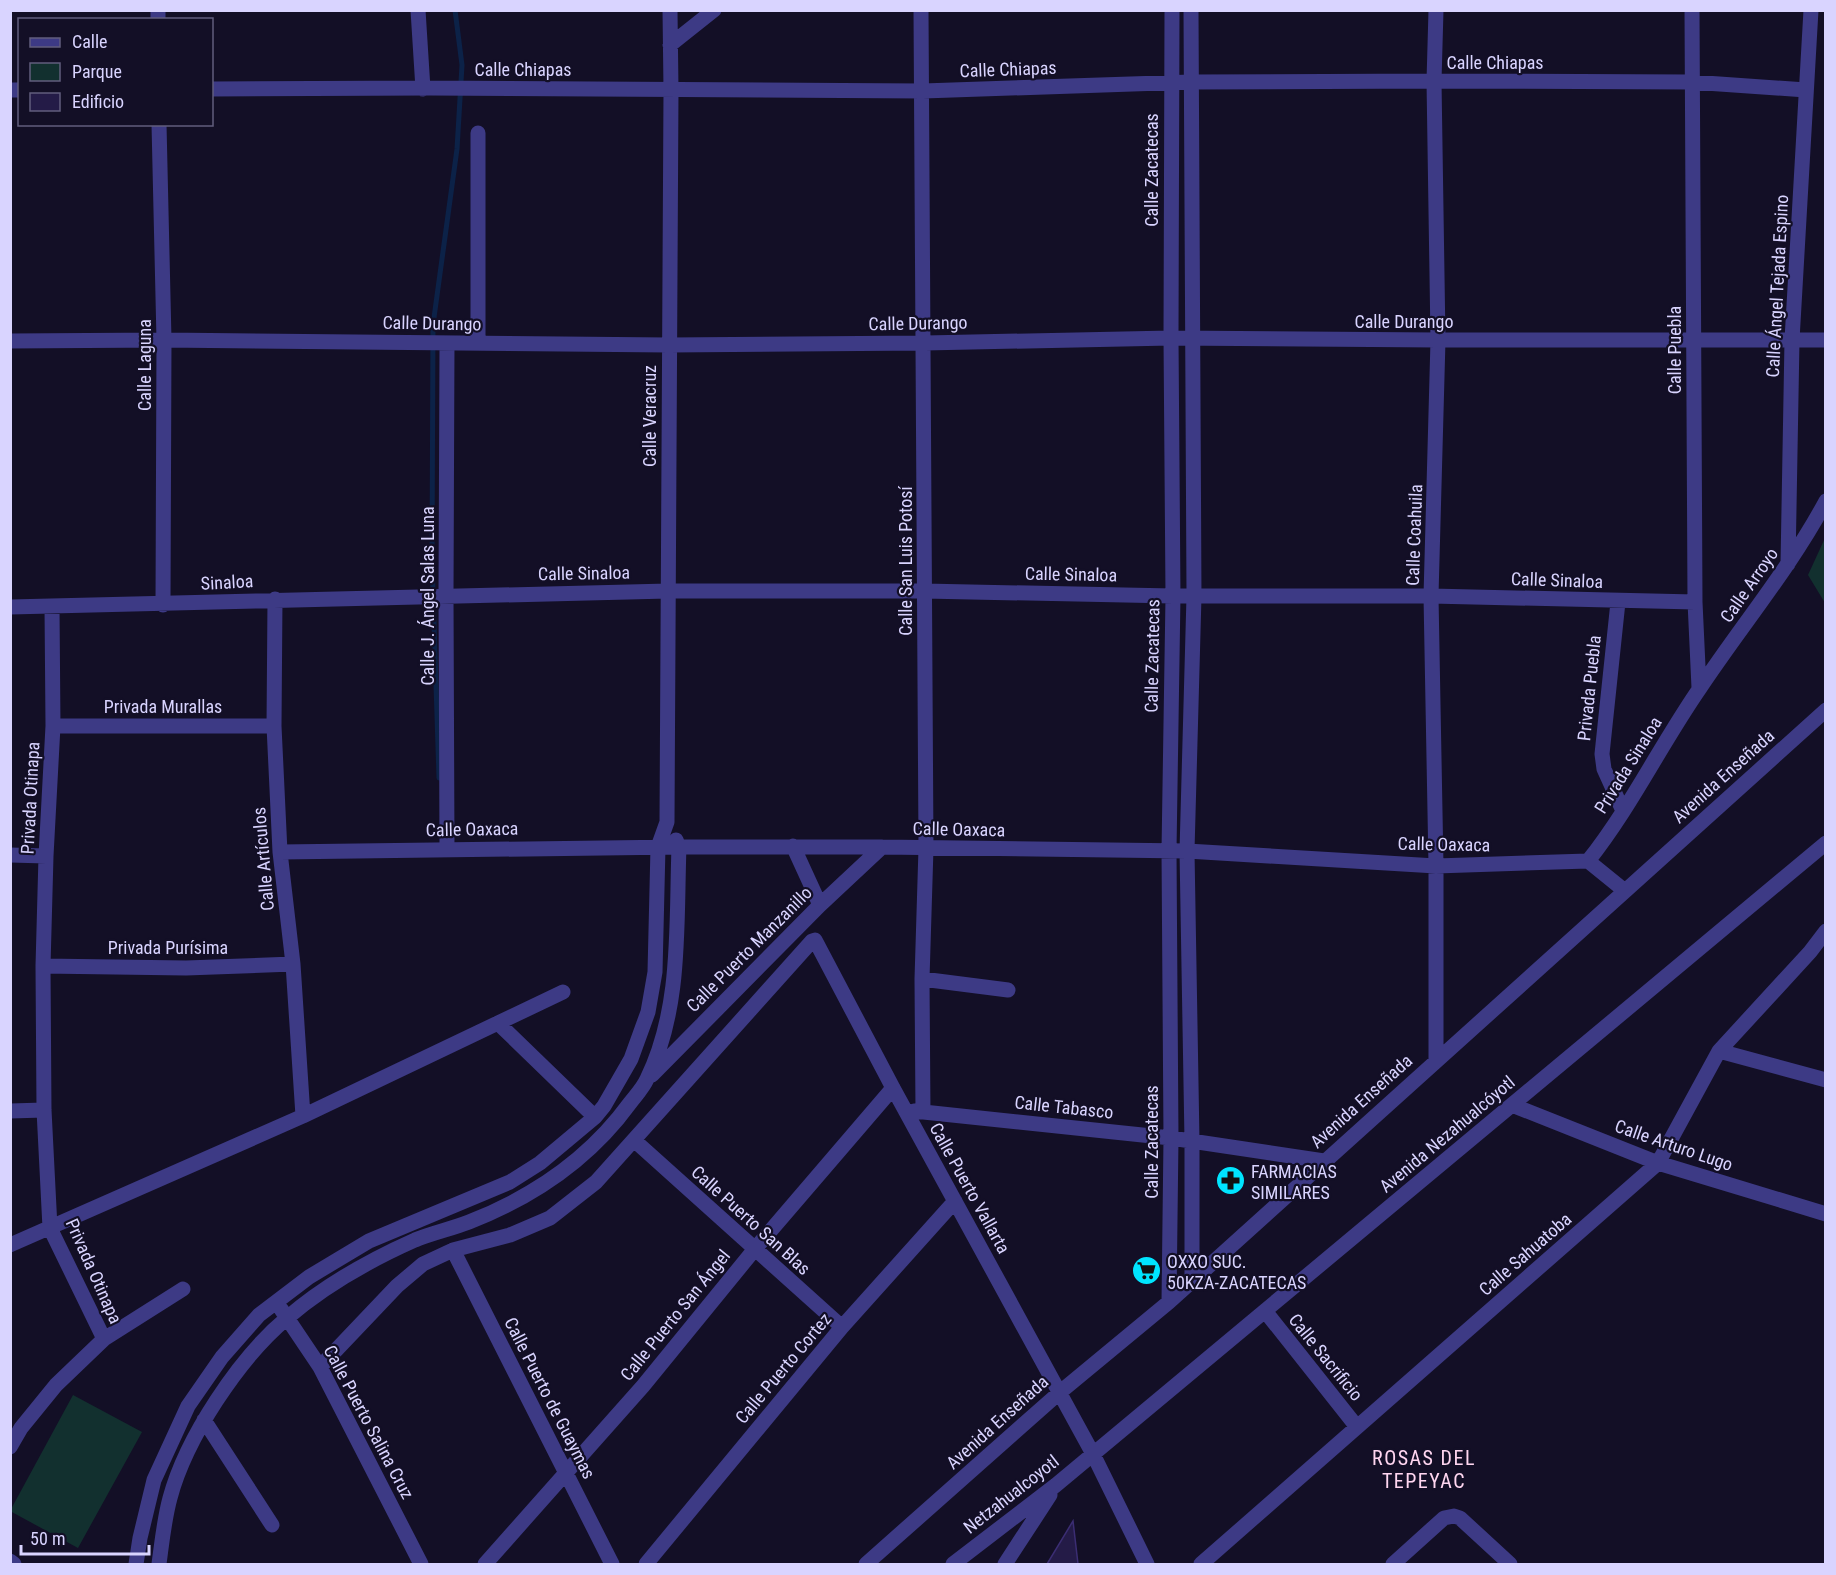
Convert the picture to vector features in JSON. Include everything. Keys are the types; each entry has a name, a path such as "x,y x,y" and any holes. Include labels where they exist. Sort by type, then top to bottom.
{"street":[{"path":"418,10 427,88"},
{"name":"Calle Veracruz","path":"136,1564 154,1480 188,1406 228,1351 259,1315 309,1277 369,1241 510,1182 540,1163 595,1118 620,1081 631,1059 648,1012 655,972 658,847 667,822 670,10"},
{"path":"670,45 714,10"},
{"name":"Calle San Luis Potosí","path":"921,10 925,343 926,848 922,979 923,1112"},
{"name":"Calle Zacatecas","path":"1169,1302 1171,1138 1168,851 1173,596 1172,10"},
{"path":"1191,10 1194,596 1187,851 1192,1281"},
{"name":"Calle Coahuila","path":"1436,10 1434,81 1438,340 1431,596 1436,866 1436,1060"},
{"name":"Calle Puebla","path":"1692,10 1695,602 1699,688"},
{"name":"Calle Ángel Tejada Espino","path":"1788,564 1792,340 1811,10"},
{"name":"Calle Chiapas","path":"213,89 427,88 922,92 1191,82 1434,81 1691,82 1806,90"},
{"name":"Calle Laguna","path":"159,126 164,340 163,605"},
{"path":"478,133 478,343"},
{"name":"Calle Durango","path":"10,341 164,340 669,345 1171,338 1826,340"},
{"name":"Calle J. Ángel Salas Luna","path":"447,343 447,849"},
{"name":"Calle Arroyo","path":"1699,688 1788,564 1826,501"},
{"name":"Calle Sinaloa","path":"446,596 668,591 924,591 1173,596 1431,596 1695,602"},
{"name":"Sinaloa","path":"10,607 163,605 274,599 446,596"},
{"name":"Calle Artículos","path":"274,599 274,726 280,852 293,964 303,1116"},
{"name":"Privada Puebla","path":"1618,602 1602,754 1604,769 1623,811"},
{"name":"Privada Otinapa","path":"52,607 53,726 43,966 44,1110 50,1228 104,1339"},
{"name":"Privada Sinaloa","path":"1588,861 1623,811 1699,688"},
{"name":"Avenida Enseñada","path":"866,1564 1059,1393 1169,1302 1826,710"},
{"name":"Privada Murallas","path":"53,726 274,726"},
{"name":"Calle Veracruz","path":"667,822 679,847"},
{"name":"Avenida Nezahualcóyotl","path":"1093,1455 1826,843"},
{"path":"793,846 820,905"},
{"name":"Calle Oaxaca","path":"280,852 793,846 1187,851 1436,866 1588,861"},
{"path":"159,1564 170,1497 183,1459 221,1394 257,1347 286,1318 325,1289 372,1261 417,1239 471,1221 560,1175 591,1148 621,1116 646,1082 662,1044 674,979 679,847"},
{"name":"Calle Puerto Manzanillo","path":"646,1082 820,905 882,847"},
{"path":"10,855 46,856"},
{"path":"1588,861 1625,891"},
{"name":"Calle Sahuatoba","path":"1201,1564 1658,1163 1719,1051 1810,952 1826,931"},
{"name":"Calle Puerto Vallarta","path":"635,1141 813,940 817,942 893,1088 1093,1455 1147,1564"},
{"path":"1810,952 1826,956"},
{"name":"Privada Purísima","path":"43,966 186,968 293,964"},
{"path":"922,979 1008,990"},
{"path":"10,1245 303,1116 563,992"},
{"path":"498,1023 595,1118"},
{"path":"644,1023 665,1029"},
{"path":"1719,1051 1826,1080"},
{"name":"Calle Puerto San Ángel","path":"485,1564 643,1386 754,1250 893,1088"},
{"name":"Calle Arturo Lugo","path":"1512,1105 1658,1163 1826,1214"},
{"path":"10,1111 44,1110"},
{"name":"Calle Tabasco","path":"905,1110 1171,1138 1324,1161"},
{"path":"320,1366 397,1286 423,1264 453,1250 510,1235 550,1218 596,1182 635,1141"},
{"name":"Calle Puerto San Blas","path":"635,1141 842,1327"},
{"name":"Calle Puerto Cortez","path":"646,1564 842,1327 955,1201"},
{"name":"Calle Puerto de Guaymas","path":"453,1250 612,1564"},
{"path":"10,1447 21,1428 56,1385 104,1339 183,1289"},
{"name":"Calle Puerto Salina Cruz","path":"277,1301 286,1318 320,1366 421,1564"},
{"name":"Calle Sacrificio","path":"1265,1311 1357,1427"},
{"path":"204,1420 272,1525"},
{"name":"Netzahualcoyotl","path":"953,1564 1093,1455"},
{"path":"1005,1564 1056,1485"},
{"path":"1393,1564 1449,1516 1460,1518 1509,1564"},
{"path":"10,1561 14,1564"}],"green space":[{"path":"1825,538 1826,603 1808,575"},
{"path":"73,1395 142,1432 78,1548 10,1511"}],"building":[{"path":"1073,1521 1078,1564 1047,1564"}],"waterway":[{"path":"439,778 432,560 433,325 457,149 462,65 455,10"}],"place":[{"name":"FARMACIAS SIMILARES","path":"1230,1181"},
{"name":"OXXO SUC. 50KZA-ZACATECAS","path":"1146,1271"}],"district":[{"name":"ROSAS DEL TEPEYAC","path":"1424,1470"}]}
